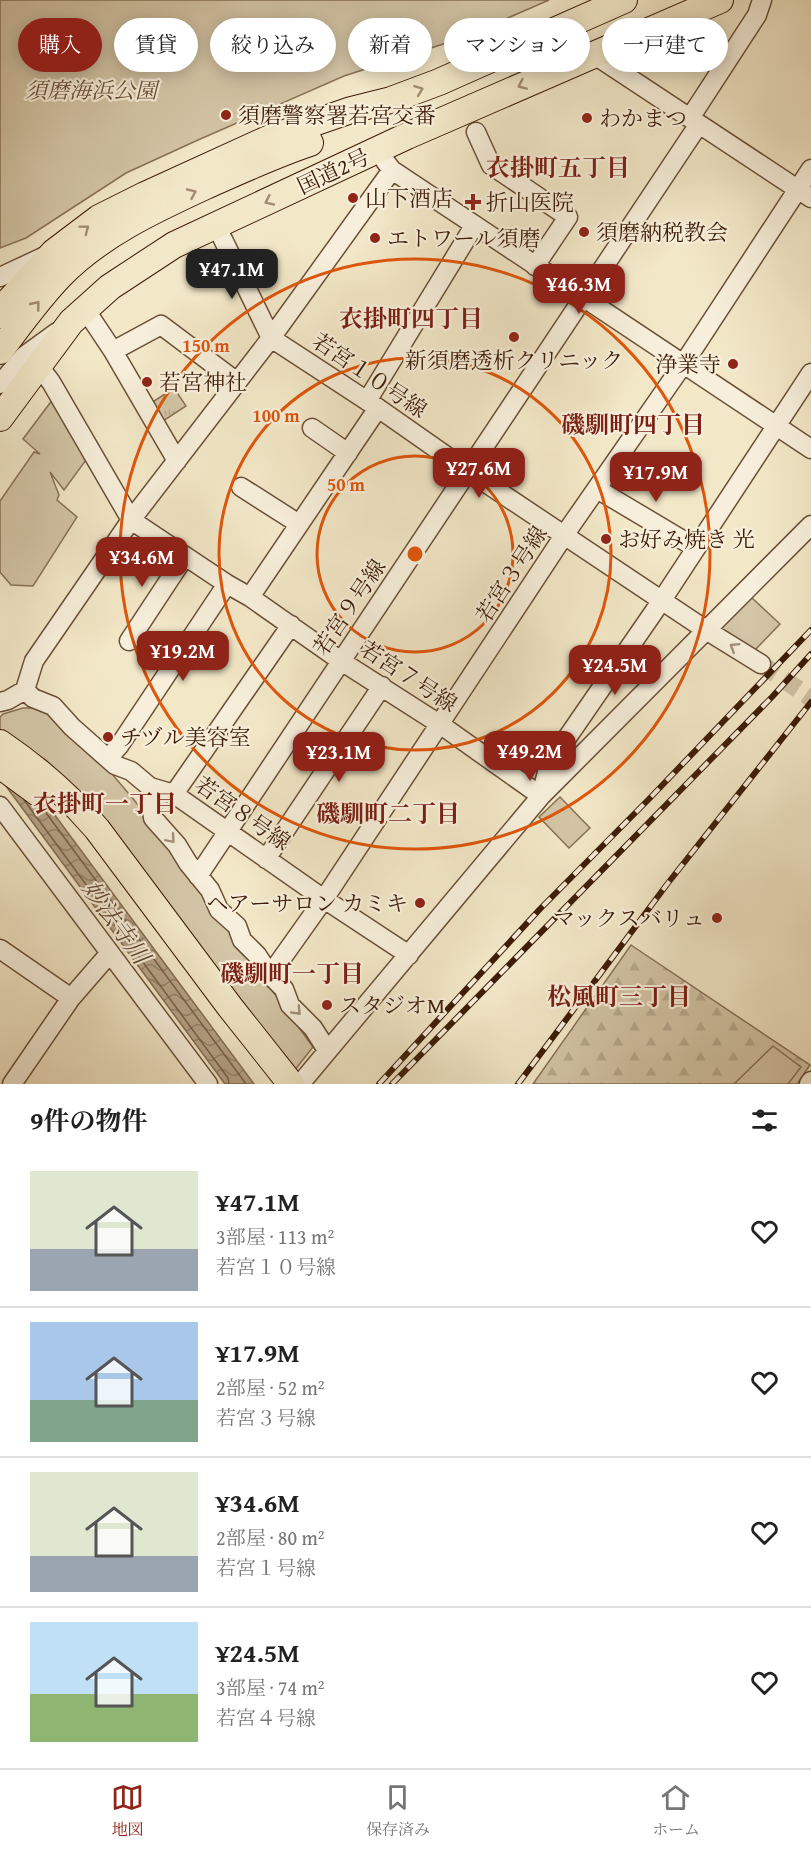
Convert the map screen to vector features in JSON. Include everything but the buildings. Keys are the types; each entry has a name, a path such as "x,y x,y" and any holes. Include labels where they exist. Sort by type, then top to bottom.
{"highway":[{"path":"0,315 8,302 54,252 99,218 236,152 351,110 391,100 439,82 625,0"},
{"name":"国道2号","path":"0,418 38,365 78,316 110,287 174,245 221,236 378,150 720,0"},
{"path":"0,351 61,275 86,253 139,219 258,161 358,126 391,100"},
{"path":"0,743 42,773 80,809 291,1084"},
{"path":"0,765 25,781 47,800 93,849 270,1084"}],"street":[{"name":"若宮９号線","path":"198,876 584,297 694,121 757,15 762,0"},
{"path":"593,54 804,193"},
{"path":"476,132 491,165 568,217 535,266"},
{"path":"378,150 392,170 811,449"},
{"name":"若宮３号線","path":"270,975 441,725 566,534 804,193 811,169"},
{"path":"0,702 25,690 34,661 131,520 271,338 392,170"},
{"path":"250,597 348,453 474,226"},
{"path":"221,236 271,338"},
{"path":"0,277 54,252"},
{"path":"0,384 24,356 78,316 113,351 177,461"},
{"path":"113,351 161,326 237,382"},
{"name":"若宮１０号線","path":"271,338 706,630 761,664"},
{"name":"若宮７号線","path":"38,365 51,382 131,520 441,725 541,796"},
{"path":"541,796 549,764 662,600 811,373"},
{"path":"312,428 348,453"},
{"path":"241,487 300,524"},
{"path":"597,489 696,548"},
{"path":"300,1084 541,796 811,525"},
{"path":"129,641 185,556"},
{"path":"109,757 227,584"},
{"path":"174,794 291,625"},
{"path":"266,859 382,686"},
{"name":"若宮８号線","path":"25,690 33,698 53,706 72,727 109,757 115,765 132,771 150,787 174,794 324,899 409,955"},
{"path":"592,702 617,719"},
{"path":"150,787 153,818 177,845 210,890 219,910 237,926 242,940 284,989 290,1005 313,1028 327,1050"},
{"path":"0,806 208,1084"},
{"path":"0,949 71,998"},
{"path":"12,1084 71,998 110,953"}],"green space":[{"name":"須磨海浜公園","path":"0,0 549,0 508,18 444,18 444,44 432,48 432,18 348,18 348,72 356,72 126,173 26,238 0,248"},
{"path":"174,388 186,406 160,423 148,405"},
{"path":"53,399 86,460 64,490 50,472 59,495 57,500 77,517 33,586 11,585 0,572 0,501 34,452 40,454 23,439"},
{"path":"751,597 780,624 754,651 717,629"},
{"path":"23,708 38,708 52,714 90,749 135,801 313,1047 294,1071 122,843 91,806 46,760 0,733 0,717"},
{"path":"560,797 590,828 569,848 539,817"},
{"path":"631,945 810,1065 797,1084 533,1084"},
{"path":"773,1046 801,1067 788,1084 734,1084"}],"water":[{"name":"妙法寺川","path":"0,741 254,1084 225,1084 0,778"}],"tunnel":[{"path":"761,664 811,698"}],"railway":[{"path":"379,1084 540,909 811,630"},
{"path":"392,1084 772,697 811,654"},
{"path":"518,1084 668,883 811,702"}],"place":[{"name":"須磨警察署若宮交番","path":"226,115"},
{"name":"わかまつ","path":"587,118"},
{"name":"山下酒店","path":"353,198"},
{"name":"折山医院","path":"473,202"},
{"name":"須磨納税教会","path":"584,232"},
{"name":"エトワール須磨","path":"375,238"},
{"name":"新須磨透析クリニック","path":"514,337"},
{"name":"浄業寺","path":"733,364"},
{"name":"若宮神社","path":"147,382"},
{"name":"お好み焼き 光","path":"606,539"},
{"name":"チヅル美容室","path":"108,737"},
{"name":"ヘアーサロン カミキ","path":"420,903"},
{"name":"マックスバリュ","path":"717,918"},
{"name":"スタジオM","path":"327,1005"}],"district":[{"name":"衣掛町五丁目","path":"558,167"},
{"name":"衣掛町四丁目","path":"411,318"},
{"name":"磯馴町四丁目","path":"633,424"},
{"name":"衣掛町一丁目","path":"105,803"},
{"name":"磯馴町二丁目","path":"388,813"},
{"name":"磯馴町一丁目","path":"292,973"},
{"name":"松風町三丁目","path":"619,996"}]}
